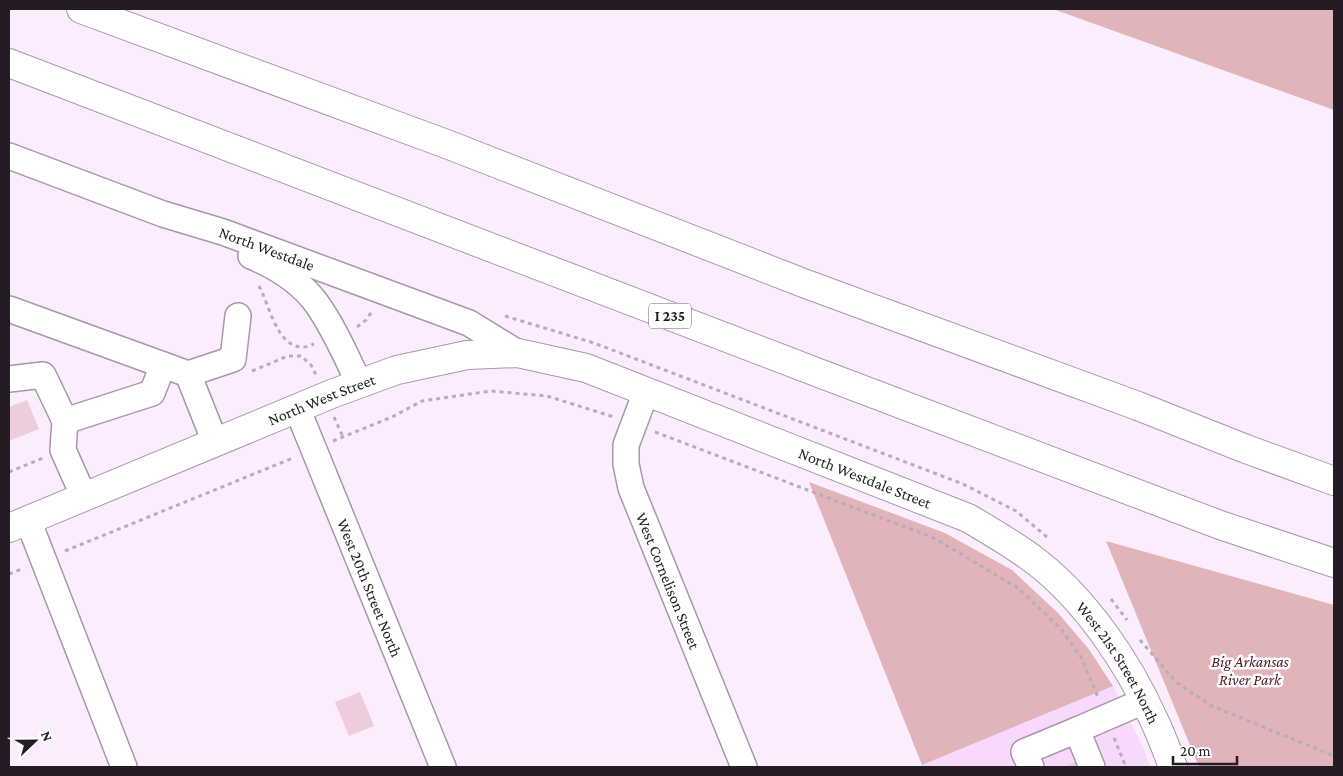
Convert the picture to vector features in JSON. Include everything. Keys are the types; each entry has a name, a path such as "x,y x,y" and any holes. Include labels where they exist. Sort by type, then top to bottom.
{"main road":[{"path":"81,9 449,145 806,284 1138,406 1246,449 1334,481"},
{"name":"I 235","path":"9,62 824,376 1220,525 1334,563"},
{"name":"North West Street","path":"18,524 359,383 397,370 467,355 518,353 586,368 646,392"},
{"name":"North Westdale Street","path":"646,392 968,518 1005,540 1039,564 1068,591"},
{"name":"West 21st Street North","path":"1068,591 1098,626 1125,664 1153,716 1173,767"}],"street":[{"name":"North Westdale","path":"9,156 163,214 223,232 469,324 518,353"},
{"path":"163,214 225,246 262,261 291,278 316,302 336,336 359,383"},
{"path":"9,309 188,374 232,359 238,316"},
{"path":"65,421 152,393 163,365"},
{"path":"188,374 215,442"},
{"path":"9,379 43,375 65,421 63,450 84,497"},
{"name":"West Cornelison Street","path":"646,392 626,445 626,464 631,488 744,767"},
{"name":"West 20th Street North","path":"297,408 443,767"},
{"path":"18,524 43,560 124,767"},
{"path":"1031,767 1024,752 1144,701"},
{"path":"1077,730 1092,767"}],"path":[{"path":"255,280 283,338 292,345 302,347 355,329 373,311 380,290"},
{"path":"9,574 392,417 422,400 491,391 548,396 587,407 634,424 934,538 1018,588 1061,629 1081,657 1126,767"}],"shaded area":[{"path":"1113,686 1151,767 923,767 922,765"}],"green space":[{"path":"1053,9 1334,9 1334,110"},
{"path":"809,482 945,533 1012,570 1058,613 1088,648 1113,686 922,765"},
{"name":"Big Arkansas River Park","path":"1106,541 1334,605 1334,767 1199,767"}],"building":[{"path":"27,400 39,429 9,441 9,407"},
{"path":"360,692 374,726 349,736 335,702"},
{"path":"1085,758 1089,767 1063,767"}]}
